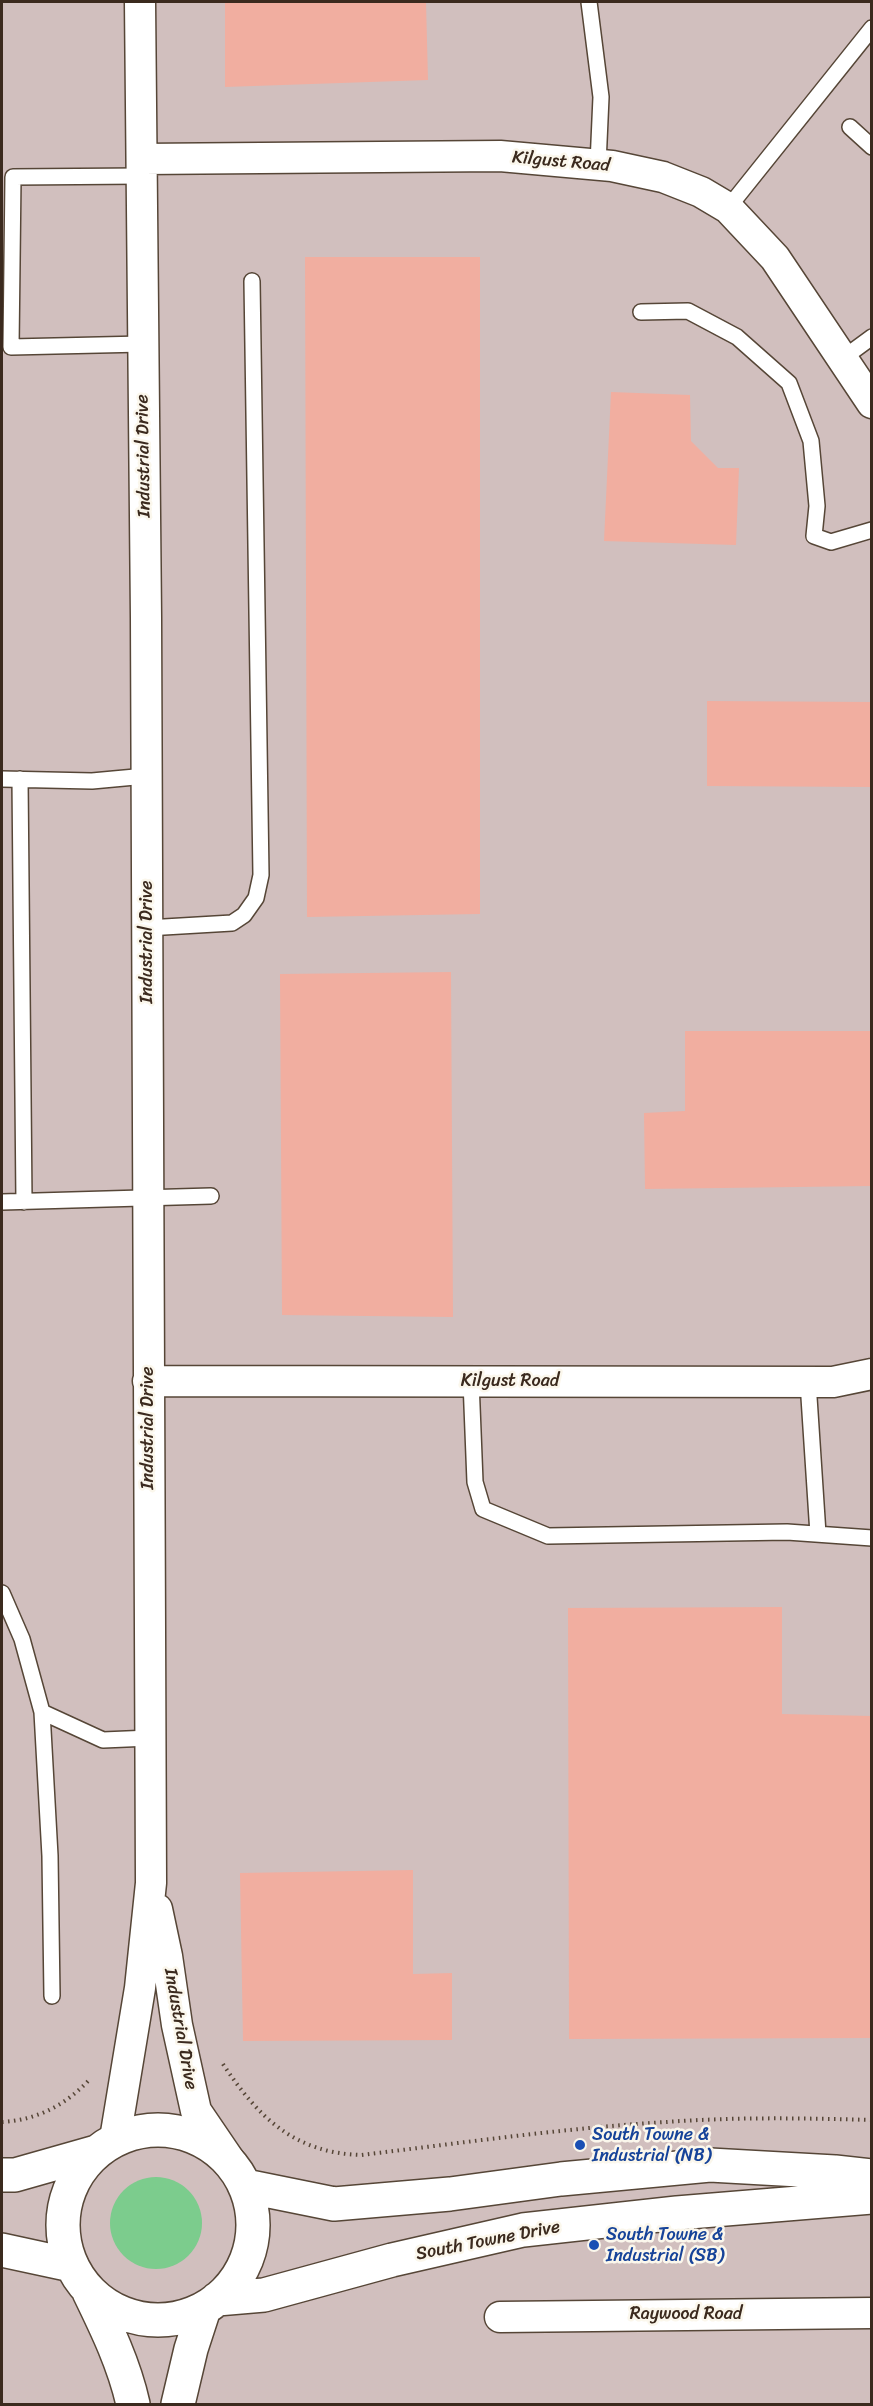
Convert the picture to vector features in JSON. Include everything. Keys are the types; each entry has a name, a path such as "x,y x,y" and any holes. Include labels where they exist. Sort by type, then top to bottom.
{"street":[{"name":"Industrial Drive","path":"105,2145 140,1988 151,1883 147,776 140,2"},
{"name":"Kilgust Road","path":"142,168 500,156 598,164 663,177 701,192 728,208 775,258 872,403"},
{"name":"Kilgust Road","path":"148,1381 833,1382 872,1374"},
{"name":"Industrial Drive","path":"151,1883 167,1956 177,2025 196,2111 238,2175"},
{"path":"2,2175 15,2175 105,2145 140,2130 165,2129 190,2135 213,2147 238,2175 252,2214 251,2242 242,2268 226,2292 210,2304 180,2318 155,2321 130,2317 108,2307 80,2278 2,2250"},
{"path":"105,2145 75,2175 64,2204 63,2235 80,2278 114,2341 133,2404"},
{"path":"238,2175 334,2204 450,2194 571,2177 710,2165 872,2176"},
{"name":"South Towne Drive","path":"210,2304 264,2295 392,2260 523,2230 677,2213 872,2197"},
{"path":"178,2404 191,2349 210,2304"},
{"name":"Raywood Road","path":"500,2317 872,2313"}],"lane":[{"path":"589,2 601,97 598,164"},
{"path":"728,208 872,28"},
{"path":"850,128 872,147"},
{"path":"142,168 12,177 11,347 143,344"},
{"path":"147,928 232,923 244,915 256,898 261,875 252,281"},
{"path":"641,312 687,311 736,337 789,384 811,441 817,506 814,536 831,542 872,530"},
{"path":"842,359 872,337"},
{"path":"2,779 92,781 147,776"},
{"path":"20,779 24,1202"},
{"path":"2,1202 210,1196"},
{"path":"471,1381 475,1482 483,1509 548,1536 787,1532 872,1538"},
{"path":"808,1382 818,1534"},
{"path":"2,1593 22,1639 42,1712 50,1856 52,1996"},
{"path":"42,1712 103,1740 150,1738"}],"path":[{"path":"220,2059 261,2115 309,2146 340,2154 361,2155 581,2129 665,2122 763,2117 872,2120"},
{"path":"2,2122 19,2121 57,2106 79,2090 90,2079 93,2071"}],"shaded area":[{"path":"2,2 871,2 871,2404 2,2404"}],"green space":[{"path":"156,2177 174,2180 189,2190 199,2205 202,2223 199,2241 189,2256 174,2266 156,2269 138,2266 123,2256 113,2241 110,2223 113,2205 123,2190 138,2180"}],"building":[{"path":"225,2 426,2 428,80 225,87"},
{"path":"305,257 480,257 480,914 307,917"},
{"path":"611,392 690,395 691,441 718,468 739,468 736,545 604,541"},
{"path":"707,701 872,702 872,787 707,786"},
{"path":"451,972 453,1317 282,1315 280,974"},
{"path":"685,1031 872,1031 872,1186 645,1189 644,1113 685,1111"},
{"path":"782,1607 782,1714 872,1716 872,2038 569,2039 568,1608"},
{"path":"413,1870 413,1974 452,1973 452,2040 243,2041 240,1873"}],"place":[{"name":"South Towne & Industrial (NB)","path":"580,2145"},
{"name":"South Towne & Industrial (SB)","path":"594,2245"}]}
